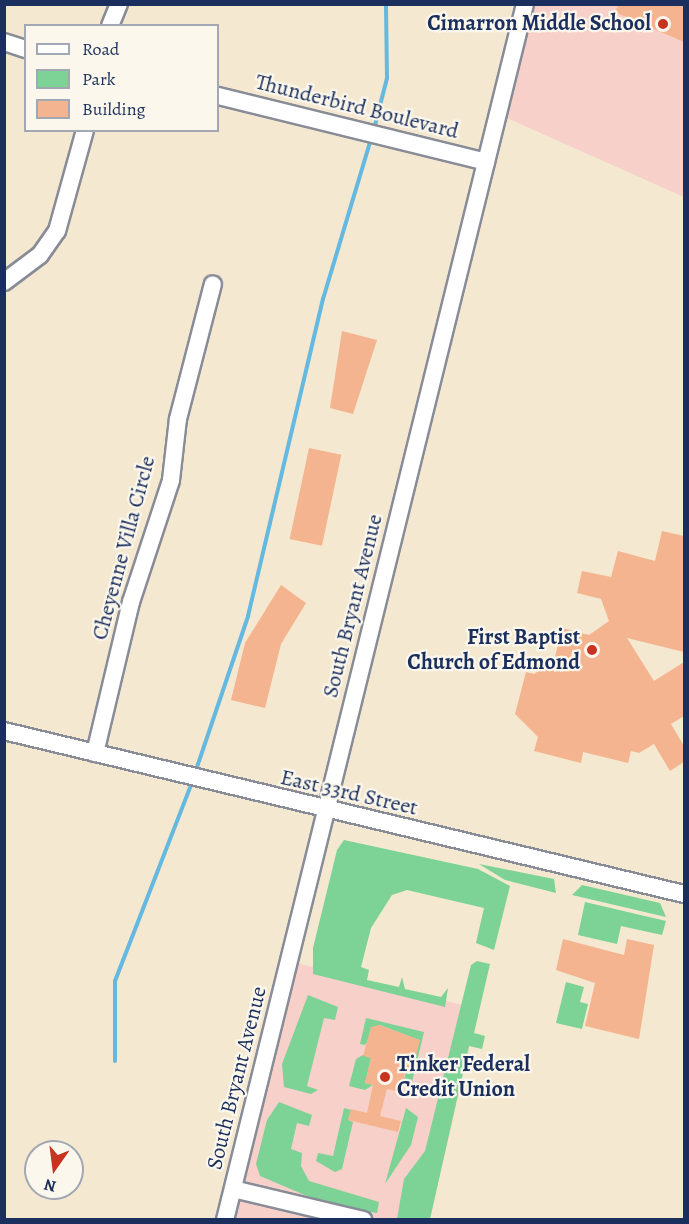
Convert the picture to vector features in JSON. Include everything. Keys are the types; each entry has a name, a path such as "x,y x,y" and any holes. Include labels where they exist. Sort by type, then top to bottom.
{"street":[{"path":"111,24 118,4"},
{"name":"South Bryant Avenue","path":"225,1220 525,4"},
{"path":"4,42 24,48"},
{"name":"Thunderbird Boulevard","path":"219,96 486,162"},
{"path":"4,282 40,255 57,231 84,132"},
{"name":"Cheyenne Villa Circle","path":"94,753 131,602 171,480 178,419 213,284"},
{"name":"East 33rd Street","path":"4,731 325,811 684,894"},
{"path":"233,1189 363,1220"}],"shaded area":[{"path":"525,5 684,5 684,197 498,114"},
{"path":"289,961 478,1009 430,1219 225,1220"}],"green space":[{"path":"344,840 478,869 510,886 494,950 476,943 484,908 407,890 392,895 371,928 361,967 369,970 367,980 399,987 402,977 405,989 441,997 448,988 445,1007 313,974 313,948 337,850"},
{"path":"479,864 554,879 556,893 505,880"},
{"path":"582,885 660,903 666,917 572,895"},
{"path":"585,902 666,921 662,935 621,926 617,944 578,935"},
{"path":"477,961 490,964 474,1033 485,1036 482,1049 469,1046 430,1219 397,1219 404,1179 425,1151 471,965"},
{"path":"566,982 584,987 580,1002 588,1004 582,1029 556,1023"},
{"path":"308,995 338,1007 335,1020 324,1018 307,1086 318,1090 311,1094 284,1087 282,1064"},
{"path":"366,1018 424,1032 412,1082 404,1080 406,1072 412,1073 419,1040 380,1025 365,1045 360,1044"},
{"path":"363,1055 371,1058 365,1083 373,1085 365,1090 349,1086 356,1059"},
{"path":"279,1102 312,1115 309,1126 297,1123 291,1149 302,1153 301,1166 309,1181 379,1202 377,1213 333,1207 260,1176 256,1164 267,1120"},
{"path":"344,1108 351,1110 348,1120 353,1122 342,1169 335,1172 316,1161 318,1153 333,1156"},
{"path":"406,1108 418,1117 411,1145 385,1184"}],"building":[{"name":"Cimarron Middle School","path":"619,4 684,4 684,42 615,12"},
{"path":"342,331 377,340 353,414 330,408"},
{"path":"309,448 341,455 322,546 290,539"},
{"name":"First Baptist Church of Edmond","path":"662,531 684,536 684,652 627,638 654,681 684,662 684,716 671,724 684,746 684,762 670,771 654,744 639,753 631,751 628,763 583,752 581,763 534,751 538,737 515,714 526,672 534,674 554,661 562,628 589,635 609,621 601,599 577,593 582,571 611,577 618,551 655,561"},
{"path":"281,585 306,603 281,644 265,708 231,700 245,643"},
{"path":"563,939 624,955 627,939 654,945 639,1039 585,1026 595,983 556,970"},
{"name":"Tinker Federal Credit Union","path":"379,1025 420,1040 412,1073 405,1072 401,1092 387,1089 380,1116 401,1121 398,1132 348,1120 351,1109 367,1113 373,1085 365,1083 371,1058 363,1056 371,1027"}],"waterway":[{"path":"374,129 387,78 386,4"},
{"path":"195,773 248,616 323,299 371,139"},
{"path":"115,1061 115,981 193,780"}],"place":[{"name":"Cimarron Middle School","path":"663,24"},
{"name":"First Baptist Church of Edmond","path":"592,650"},
{"name":"Tinker Federal Credit Union","path":"385,1077"}]}
